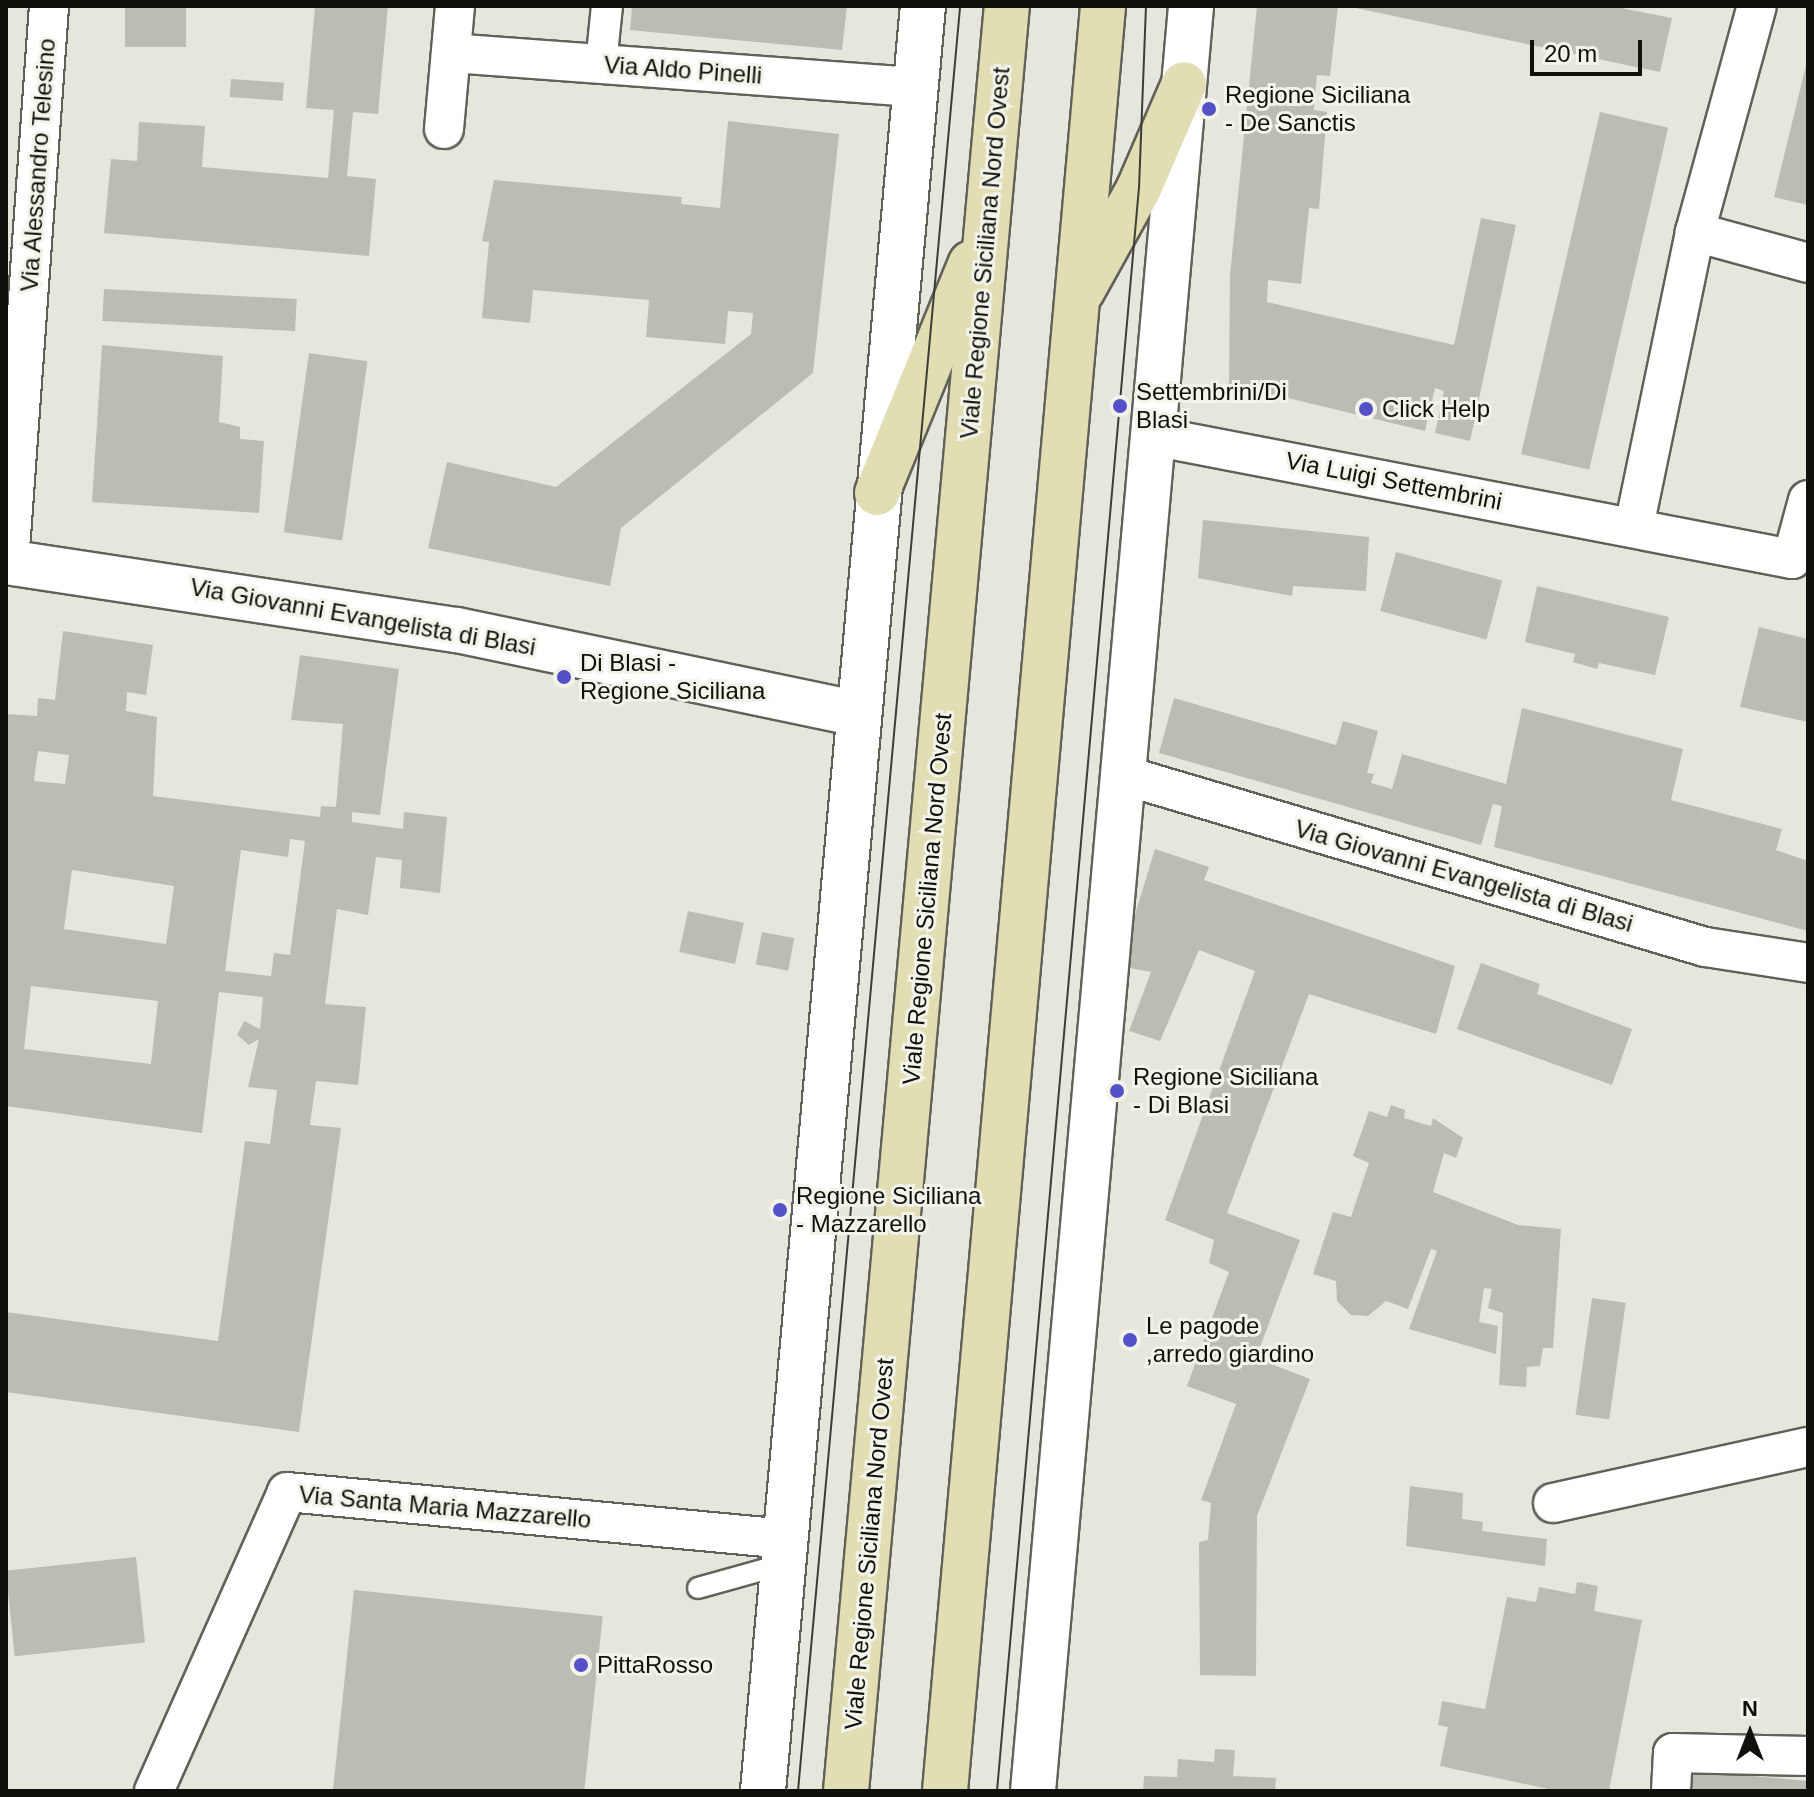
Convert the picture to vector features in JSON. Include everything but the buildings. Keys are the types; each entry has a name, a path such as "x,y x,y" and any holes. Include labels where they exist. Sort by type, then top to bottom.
{"main road":[{"name":"Viale Regione Siciliana Nord Ovest","path":"846,1791 1007,6"},
{"path":"945,1791 1073,307 1103,6"},
{"path":"1073,307 1139,188 1184,84"},
{"path":"877,493 989,216"}],"street":[{"name":"Via Alessandro Telesino","path":"8,562 49,6"},
{"path":"444,129 455,6"},
{"path":"601,64 607,6"},
{"path":"763,1791 923,6"},
{"path":"1033,1791 1191,6"},
{"path":"1634,527 1695,232 1757,6"},
{"name":"Via Aldo Pinelli","path":"451,53 915,87"},
{"path":"1695,232 1808,263"},
{"name":"Via Luigi Settembrini","path":"1153,436 1792,559 1808,500"},
{"name":"Via Giovanni Evangelista di Blasi","path":"8,562 457,630 858,714"},
{"name":"Via Giovanni Evangelista di Blasi","path":"1123,775 1705,947 1808,963"},
{"path":"1553,1503 1808,1447"},
{"name":"Via Santa Maria Mazzarello","path":"154,1791 287,1492 785,1552"},
{"path":"1671,1791 1673,1753 1808,1756"}],"lane":[{"path":"698,1588 785,1552"}],"tram line":[{"path":"798,1791 960,6"},
{"path":"997,1791 1139,188 1146,6"}],"place":[{"name":"Regione Siciliana - De Sanctis","path":"1209,109"},
{"name":"Settembrini/Di Blasi","path":"1120,406"},
{"name":"Click Help","path":"1366,409"},
{"name":"Di Blasi - Regione Siciliana","path":"564,677"},
{"name":"Regione Siciliana - Di Blasi","path":"1117,1091"},
{"name":"Regione Siciliana - Mazzarello","path":"780,1210"},
{"name":"Le pagode ,arredo giardino","path":"1130,1340"},
{"name":"PittaRosso","path":"581,1665"}]}
